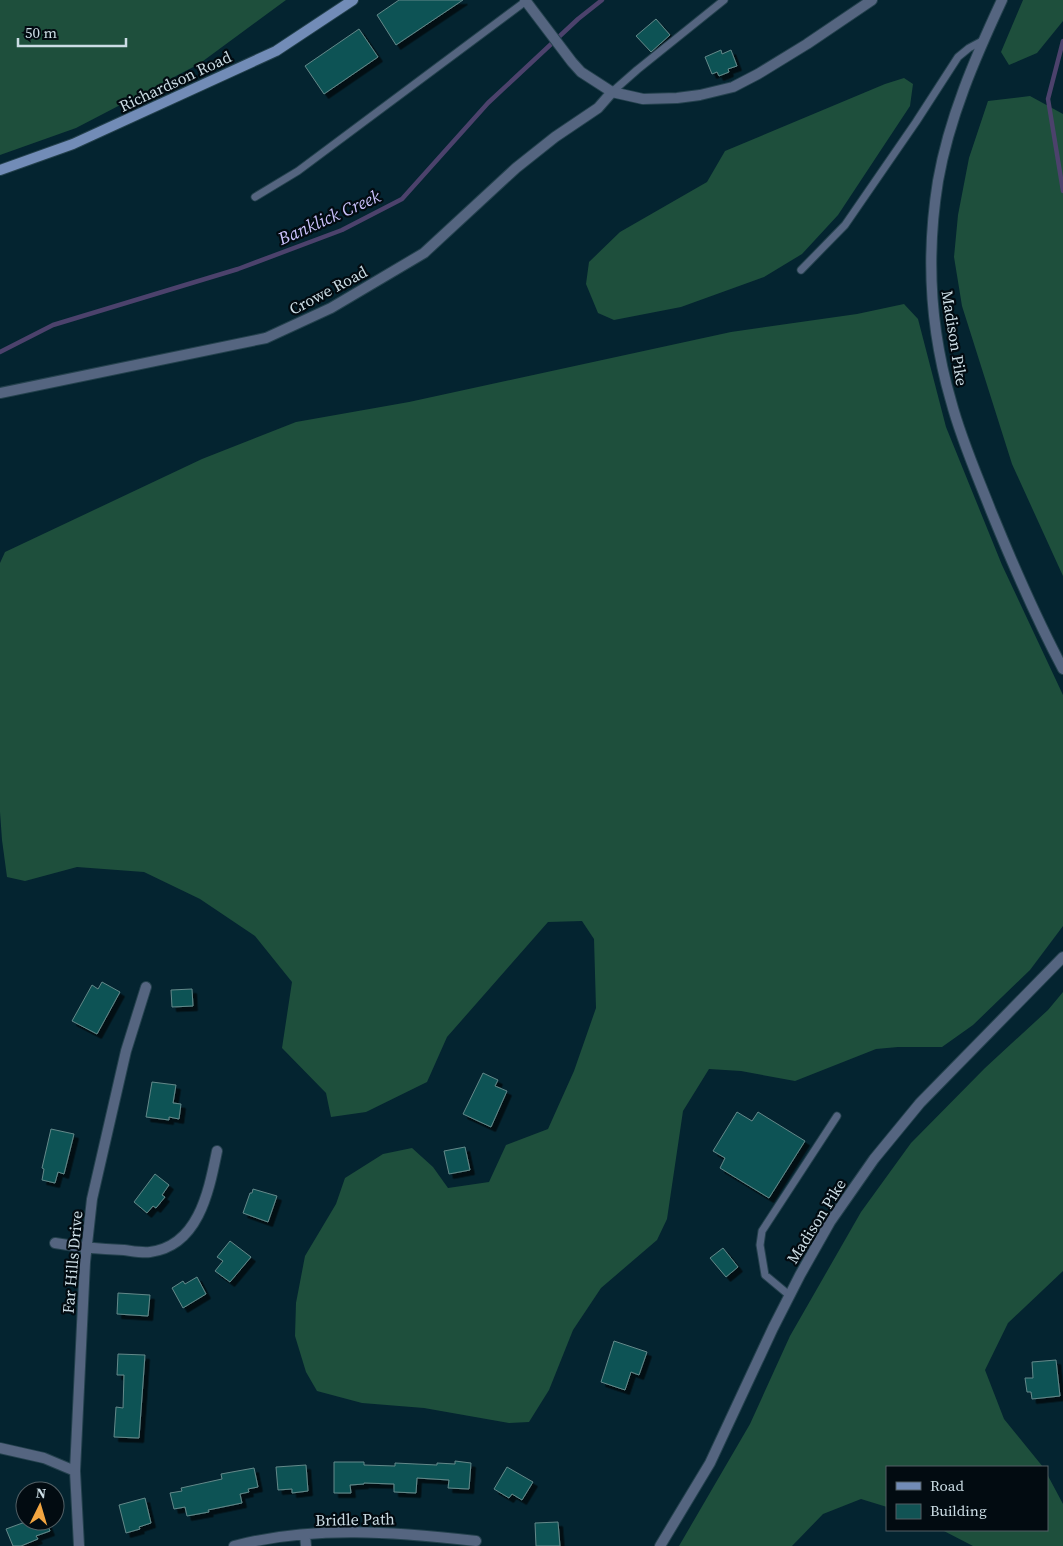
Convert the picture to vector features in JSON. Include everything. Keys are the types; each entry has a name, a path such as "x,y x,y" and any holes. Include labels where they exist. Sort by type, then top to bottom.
{"main road":[{"name":"Richardson Road","path":"0,170 73,144 276,51 353,0"}],"street":[{"path":"525,1 581,72 612,92 643,99 700,95 733,87 807,44 872,0"},
{"name":"Madison Pike","path":"1002,0 984,40 953,121 938,179 934,207 930,270 932,308 939,352 951,402 968,452 1017,573 1063,669"},
{"name":"Crowe Road","path":"0,393 266,338 323,312 424,253 516,168 555,137 598,108 612,92"},
{"name":"Madison Pike","path":"660,1546 710,1463 789,1295 830,1222 874,1159 920,1103 1063,957"},
{"name":"Far Hills Drive","path":"79,1546 75,1471 86,1248 92,1199 126,1051 146,987"},
{"path":"55,1243 86,1248 150,1252 174,1244 181,1239 197,1219 203,1206 217,1151"},
{"path":"0,1448 44,1458 75,1471"},
{"name":"Bridle Path","path":"234,1546 282,1536 349,1532 415,1534 476,1541"},
{"path":"305,1535 306,1546"}],"lane":[{"path":"612,92 724,0"},
{"path":"256,197 298,171 525,1"},
{"path":"801,270 845,225 916,122 958,56 984,40"},
{"path":"789,1295 765,1275 760,1245 762,1230 837,1116"}],"green space":[{"path":"0,0 286,0 199,64 76,128 0,155"},
{"path":"1023,0 1063,0 1063,21 1037,53 1009,65 1001,52"},
{"path":"904,78 913,84 910,106 838,215 802,254 764,277 681,307 614,320 598,313 586,284 589,262 620,232 707,182 725,151 885,84"},
{"path":"1030,96 1063,114 1063,576 1012,464 962,306 954,257 958,215 969,158 988,101"},
{"path":"904,304 918,319 946,427 1002,565 1063,695 1063,926 1030,970 973,1025 942,1047 876,1049 795,1081 741,1071 709,1069 683,1111 667,1219 657,1240 601,1288 573,1330 549,1390 529,1422 509,1423 424,1408 362,1403 317,1391 306,1372 295,1336 296,1303 305,1256 336,1204 345,1178 383,1154 412,1148 433,1167 448,1188 489,1182 506,1145 548,1129 574,1071 596,1008 594,939 582,921 548,922 447,1037 427,1082 366,1112 331,1117 326,1093 282,1048 292,982 255,936 200,899 144,872 77,867 25,881 7,877 0,812 0,563 5,552 202,459 296,422 409,402 731,332 857,314"},
{"path":"1063,992 1063,1271 1008,1323 985,1370 1004,1419 1042,1466 886,1466 886,1507 861,1499 823,1514 792,1546 679,1546 750,1424 790,1336 861,1212 911,1143 985,1068 1048,1010"},
{"path":"1048,1476 1063,1504 1063,1546 973,1546 944,1531 1048,1531"}],"building":[{"path":"399,0 463,0 396,45 377,15"},
{"path":"656,19 670,35 651,52 636,36"},
{"path":"359,29 378,57 324,94 305,66"},
{"path":"721,50 722,54 731,50 737,66 728,69 729,72 719,76 717,72 712,74 705,57"},
{"path":"102,982 120,992 97,1034 72,1021 92,985 98,989"},
{"path":"192,989 193,1006 172,1007 171,990"},
{"path":"483,1073 498,1080 495,1086 507,1091 491,1127 463,1114"},
{"path":"152,1082 176,1085 173,1103 181,1104 179,1119 169,1117 169,1120 146,1117"},
{"path":"737,1112 752,1121 758,1112 805,1141 769,1198 720,1168 725,1158 713,1151"},
{"path":"51,1129 74,1134 64,1174 58,1172 55,1183 42,1180 44,1169 42,1168"},
{"path":"465,1147 470,1170 449,1174 444,1151"},
{"path":"155,1174 169,1185 162,1195 165,1197 156,1208 153,1206 147,1213 134,1202"},
{"path":"253,1189 277,1196 268,1222 243,1213"},
{"path":"230,1241 251,1257 230,1282 215,1271 223,1261 217,1257"},
{"path":"723,1248 738,1267 726,1277 710,1258"},
{"path":"197,1277 206,1294 183,1308 172,1288 183,1281 185,1284"},
{"path":"118,1293 150,1295 148,1316 117,1314"},
{"path":"614,1341 647,1352 639,1375 631,1372 625,1390 601,1382"},
{"path":"118,1354 145,1355 139,1438 114,1437 116,1407 123,1408 124,1375 117,1375"},
{"path":"1056,1360 1060,1396 1032,1399 1031,1392 1027,1392 1025,1378 1033,1378 1032,1362"},
{"path":"455,1461 471,1463 469,1489 448,1488 449,1480 417,1478 416,1493 394,1492 394,1484 364,1483 350,1485 351,1493 334,1493 334,1462 364,1462 364,1465 395,1466 395,1463 455,1464"},
{"path":"306,1465 308,1491 292,1493 292,1489 278,1490 276,1467"},
{"path":"507,1467 533,1482 522,1500 512,1494 509,1498 494,1489"},
{"path":"254,1468 258,1487 248,1489 249,1492 240,1494 242,1503 187,1516 185,1507 174,1509 170,1493 182,1491 181,1488 222,1479 221,1474"},
{"path":"145,1498 151,1523 126,1533 119,1505"},
{"path":"558,1522 560,1546 536,1546 535,1523"},
{"path":"15,1526 15,1531 50,1531 36,1536 38,1539 21,1546 13,1546 6,1529"}],"waterway":[{"name":"Banklick Creek","path":"0,352 53,325 238,269 342,230 402,199 488,103 578,19 602,0"},
{"path":"1063,41 1048,99 1063,191"}]}
